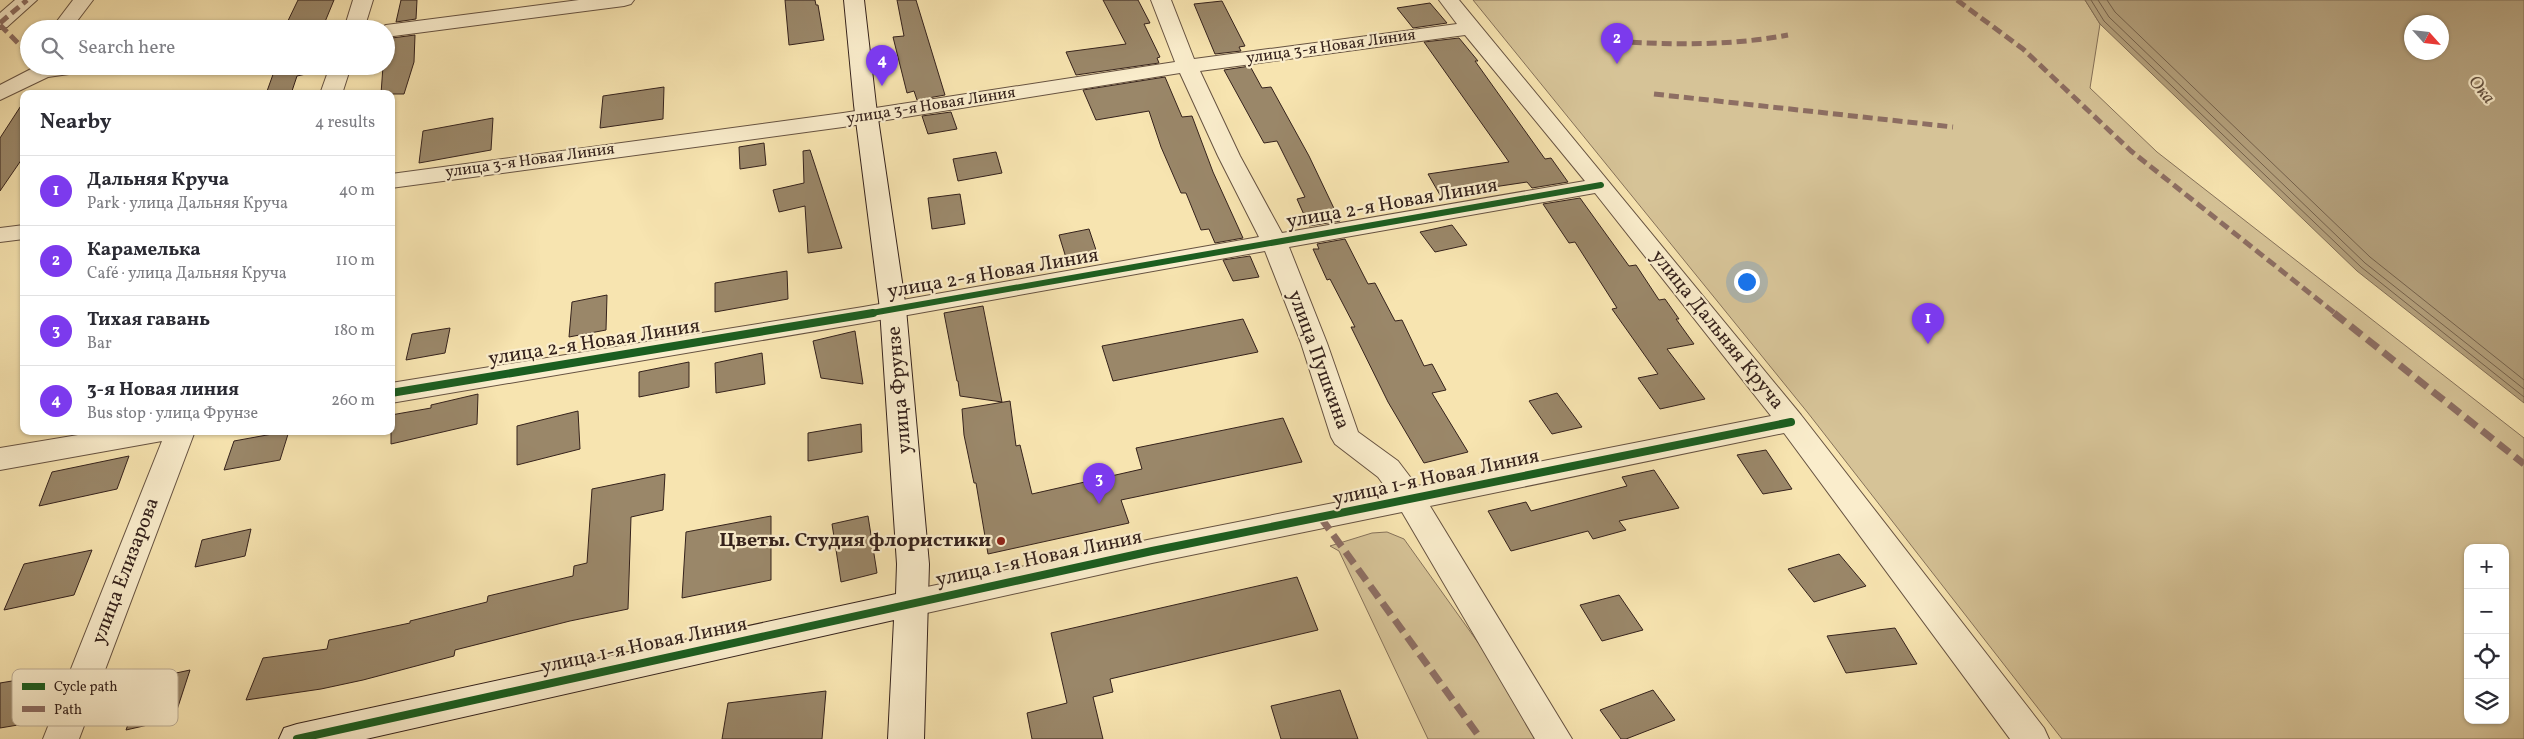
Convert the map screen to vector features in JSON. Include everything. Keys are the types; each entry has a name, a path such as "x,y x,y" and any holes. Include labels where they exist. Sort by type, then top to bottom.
{"street":[{"path":"0,23 27,0"},
{"path":"68,20 83,0"},
{"path":"357,20 363,0"},
{"path":"395,30 624,0"},
{"name":"улица Фрунзе","path":"854,0 867,116 893,309 914,564 906,739"},
{"name":"улица Пушкина","path":"1161,0 1187,66 1229,156 1274,241 1314,343 1345,437 1388,470 1410,499 1554,739"},
{"name":"улица Дальняя Круча","path":"1450,0 1470,28 1601,185 1791,422 2031,739"},
{"name":"улица 3-я Новая Линия","path":"395,181 578,154 867,116 1187,66 1470,28"},
{"path":"0,94 31,75"},
{"path":"332,90 338,75"},
{"name":"улица 2-я Новая Линия","path":"395,392 893,309 1601,185"},
{"path":"0,235 20,232"},
{"name":"улица 1-я Новая Линия","path":"297,739 1152,551 1791,422"},
{"path":"0,459 141,435"},
{"name":"улица Елизарова","path":"88,669 179,435"},
{"name":"улица Елизарова","path":"61,739 66,726"}],"shaded area":[{"path":"1473,0 2085,0 2100,24 2090,88 2157,152 2524,438 2524,739 2062,739 1808,413"},
{"path":"1387,532 1404,539 1547,739 1428,739 1339,551 1330,546 1372,533"}],"water":[{"name":"Ока","path":"2085,0 2524,0 2524,403 2357,271 2100,24"}],"building":[{"path":"298,0 334,0 326,20 288,20"},
{"path":"401,0 417,0 416,19 396,22"},
{"path":"785,0 815,0 816,5 818,5 824,40 789,45"},
{"path":"897,0 916,0 945,95 917,100 914,91 907,93 893,37 904,36"},
{"path":"1103,0 1138,0 1150,23 1144,24 1160,57 1157,58 1159,63 1076,75 1066,52 1126,44"},
{"path":"1222,1 1245,46 1239,47 1241,51 1215,54 1194,4"},
{"path":"1430,3 1447,23 1413,28 1397,8"},
{"path":"415,35 414,62 404,94 395,94 395,90 381,90 382,75 395,75 395,38"},
{"path":"1459,38 1478,61 1475,61 1545,159 1551,158 1568,182 1532,188 1527,182 1440,195 1428,174 1509,162 1424,42"},
{"path":"1250,66 1262,88 1271,87 1309,156 1340,221 1309,226 1297,199 1305,197 1277,141 1264,143 1224,70"},
{"path":"273,75 302,75 297,76 292,90 267,90"},
{"path":"1165,77 1182,117 1192,116 1213,172 1243,238 1215,243 1209,229 1201,230 1186,193 1181,193 1161,147 1149,111 1096,120 1083,90"},
{"path":"664,87 663,119 600,128 603,96"},
{"path":"20,107 20,162 0,191 0,138"},
{"path":"951,112 957,129 928,134 922,116"},
{"path":"493,118 491,150 419,163 423,131"},
{"path":"764,143 766,165 740,169 739,147"},
{"path":"810,150 842,248 808,253 805,206 779,212 773,190 804,183 803,151"},
{"path":"996,152 1002,173 958,181 953,159"},
{"path":"960,194 965,224 932,229 928,198"},
{"path":"1580,198 1629,266 1636,265 1659,300 1665,299 1679,319 1676,319 1694,344 1667,349 1705,399 1660,409 1638,378 1658,374 1612,309 1617,308 1575,242 1569,243 1543,204"},
{"path":"1452,225 1467,245 1435,252 1420,232"},
{"path":"1089,229 1098,256 1067,261 1059,235"},
{"path":"1345,239 1368,284 1375,283 1395,321 1402,320 1424,366 1432,364 1446,390 1432,393 1468,452 1424,463 1388,402 1351,327 1355,327 1330,279 1327,280 1313,249 1319,249 1317,244"},
{"path":"1250,256 1259,277 1233,281 1223,260"},
{"path":"787,271 788,299 715,312 715,283"},
{"path":"607,295 606,330 569,337 572,302"},
{"path":"983,306 1002,402 960,396 957,381 944,313"},
{"path":"1243,319 1258,352 1113,381 1102,346"},
{"path":"450,328 445,353 406,360 412,334"},
{"path":"855,331 863,384 821,378 813,341"},
{"path":"762,353 765,384 716,393 715,363"},
{"path":"689,362 689,387 639,397 639,372"},
{"path":"1557,393 1582,427 1552,434 1529,401"},
{"path":"478,394 477,424 391,444 391,435 395,435 395,414 431,408 431,405"},
{"path":"1010,401 1016,446 1020,445 1032,494 1142,469 1136,448 1283,418 1302,462 1121,500 1129,523 988,554 976,483 974,483 964,435 962,409"},
{"path":"578,411 580,449 517,465 517,426"},
{"path":"861,424 862,452 808,461 808,433"},
{"path":"267,435 288,435 280,460 224,470 234,441"},
{"path":"1766,450 1792,489 1763,494 1737,455"},
{"path":"129,456 117,489 39,506 52,472"},
{"path":"1654,470 1679,508 1619,521 1626,530 1593,539 1588,531 1511,551 1488,511 1526,502 1531,511 1627,486 1622,477"},
{"path":"665,474 663,510 631,517 628,609 570,621 455,650 454,656 363,680 321,689 246,700 263,658 327,649 329,640 410,623 410,621 487,602 488,596 573,576 574,566 587,563 592,489"},
{"path":"771,516 771,580 682,598 686,532"},
{"path":"868,516 877,573 841,582 832,524"},
{"path":"251,529 245,556 195,567 202,540"},
{"path":"92,550 74,595 4,610 24,564"},
{"path":"1839,554 1866,586 1814,602 1788,569"},
{"path":"1297,577 1318,630 1110,679 1113,692 1093,697 1103,739 1032,739 1027,713 1067,703 1051,633"},
{"path":"1619,595 1643,630 1602,641 1580,605"},
{"path":"1895,628 1917,664 1846,673 1827,636"},
{"path":"190,670 178,707 178,673"},
{"path":"12,681 12,726 0,728 0,683"},
{"path":"1340,690 1358,739 1281,739 1271,706"},
{"path":"1653,690 1675,720 1626,739 1621,739 1600,710"},
{"path":"826,691 822,739 722,739 728,703"},
{"path":"127,726 143,726 126,730"}],"marked path":[{"path":"0,23 27,0"},
{"path":"1957,0 2023,49 2131,151 2524,464"},
{"path":"0,25 20,45"},
{"path":"1620,34 1628,42 1668,44 1728,43 1788,35"},
{"path":"1654,94 1953,127"},
{"path":"1321,518 1481,739"}],"cycle path":[{"path":"395,392 863,315 921,303 1601,185"},
{"path":"297,739 1152,551 1791,422"}],"place":[{"name":"Карамелька","path":"1617,64"},
{"name":"3-я Новая линия","path":"882,86"},
{"name":"Дальняя Круча","path":"1928,344"},
{"name":"Тихая гавань","path":"1099,504"},
{"name":"Цветы. Студия флористики","path":"1001,541"}]}
